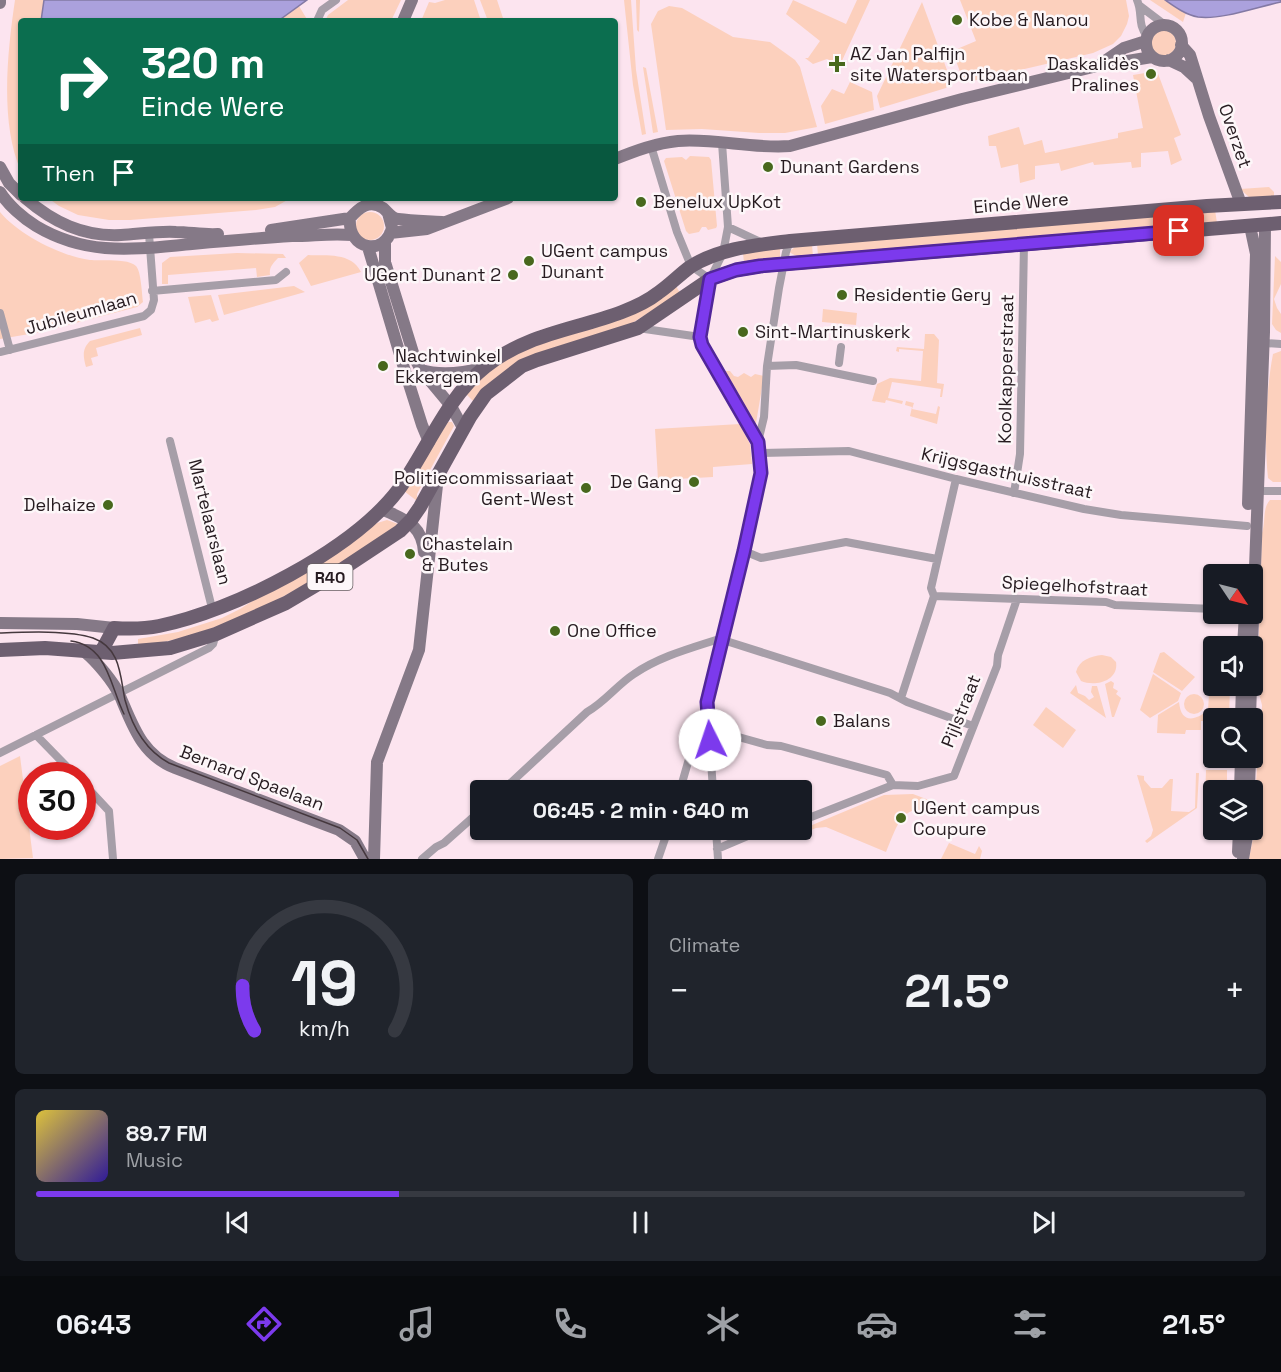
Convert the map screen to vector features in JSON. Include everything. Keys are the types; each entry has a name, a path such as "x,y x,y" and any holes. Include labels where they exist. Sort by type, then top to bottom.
{"main road":[{"name":"Einde Were","path":"723,253 790,241 1281,202"},
{"path":"1241,204 1265,225"},
{"path":"1241,204 1250,226"},
{"name":"R40","path":"0,650 45,648 85,652 99,657 170,648 216,634 286,603 387,541 409,522 439,474 463,428 486,394 522,366 638,327 710,279 736,270 783,264 1281,223"},
{"name":"R40","path":"451,406 483,368 517,345 622,312 659,293 691,266 723,253"},
{"name":"Martelaarslaan","path":"114,628 160,626 213,612 304,566 350,535 382,509 415,466 451,406"},
{"path":"99,657 114,628"}],"street":[{"path":"318,18 322,10 336,0"},
{"path":"404,18 412,0"},
{"path":"1139,3 1165,25"},
{"path":"1139,3 1140,24 1147,38"},
{"path":"1152,57 1146,47 1147,38 1154,28 1165,25"},
{"name":"Overzet","path":"1165,25 1178,32 1181,45 1190,55 1229,176 1241,204"},
{"path":"1097,66 1124,48 1147,38"},
{"path":"618,158 651,146 677,141 766,147 790,146 962,99 1097,66 1152,57 1163,61 1169,60 1179,53 1181,45"},
{"path":"1169,60 1184,67 1196,78"},
{"path":"722,143 728,227 723,253 710,279 700,337 710,360 758,442"},
{"path":"651,146 677,232 691,266 710,279"},
{"path":"0,167 9,183 18,192"},
{"path":"0,192 22,216 51,235 98,248 150,249 263,237 332,233 352,235"},
{"path":"28,201 42,213 83,232 117,236 176,232 204,235 291,228 350,218 362,202 381,206 395,219 442,222"},
{"path":"350,218 352,235 358,243 368,247 377,246 388,237 427,229 500,201"},
{"path":"381,206 392,223 385,261 419,367 451,406 463,428"},
{"path":"1255,564 1251,420 1259,343 1265,225"},
{"path":"1246,564 1248,526 1259,450 1256,254 1250,226"},
{"path":"728,227 765,244"},
{"name":"Jubileumlaan","path":"0,352 144,316 151,310 154,300 148,234"},
{"path":"712,780 707,702 761,473 758,442 764,417 767,366 783,264 790,241"},
{"name":"Koolkapperstraat","path":"1014,493 1020,454 1024,244"},
{"path":"368,247 429,442"},
{"name":"Jubileumlaan","path":"152,291 276,280 286,272"},
{"path":"0,313 10,350"},
{"path":"638,327 700,337"},
{"path":"1259,343 1281,344"},
{"path":"838,369 841,347"},
{"path":"767,366 838,369 873,381"},
{"path":"404,368 419,367 436,374 483,368"},
{"path":"1251,420 1255,422 1254,444 1259,450"},
{"name":"Martelaarslaan","path":"171,441 213,612"},
{"name":"Krijgsgasthuisstraat","path":"759,453 849,451 1084,509 1121,515 1248,526"},
{"path":"374,859 377,762 419,650 439,474"},
{"path":"901,698 934,596 931,588 956,479"},
{"path":"1253,491 1281,491"},
{"path":"382,509 409,522 423,539 426,574"},
{"path":"1248,526 1252,527 1251,549 1255,555"},
{"path":"744,551 761,558 846,542 937,559"},
{"name":"Spiegelhofstraat","path":"934,596 1203,608"},
{"name":"Pijlstraat","path":"893,785 918,786 954,776 997,666 998,655 1017,599"},
{"name":"Martelaarslaan","path":"0,623 77,624 114,628"},
{"path":"0,753 209,648 216,634"},
{"path":"514,780 587,712 601,704 633,675 665,657 716,640 723,640 901,698 973,726"},
{"name":"Bernard Spaelaan","path":"99,657 140,741 162,762 339,830 355,841"},
{"path":"683,780 696,735 717,731 887,775 893,785 812,817"},
{"path":"36,735 62,762"},
{"path":"96,797 109,811 113,859"},
{"path":"422,859 470,821"},
{"path":"365,859 355,841 375,825"},
{"path":"658,859 665,840"},
{"path":"717,840 718,859"},
{"path":"717,849 736,840"},
{"path":"1238,859 1239,840"},
{"path":"1243,859 1246,840"}],"shaded area":[{"path":"15,0 44,0 41,18 18,18 18,163 10,132 8,110 10,43"},
{"path":"44,0 307,0 282,18 41,18"},
{"path":"348,0 401,0 392,18 326,18"},
{"path":"445,0 474,0 480,18 422,18 429,2"},
{"path":"480,0 497,0 503,18 487,18"},
{"path":"624,0 631,0 636,70 646,134 642,135 633,85"},
{"path":"636,0 640,0 639,32 637,30"},
{"path":"793,0 846,24 857,0 870,0 840,65 827,59 813,64 805,58 808,58 820,41 786,14"},
{"path":"960,0 1126,0 1129,16 1121,36 1113,44 1093,53 964,83 955,58 960,57 957,49 976,41"},
{"path":"1150,0 1165,0 1186,13 1183,22"},
{"path":"1165,0 1281,0 1281,2 1228,15 1198,17"},
{"path":"922,2 951,81 946,88 880,108 877,96"},
{"path":"299,6 306,18 282,18"},
{"path":"669,6 682,8 733,37 770,42 795,60 800,67 817,127 785,133 702,129 666,130 651,24 658,11"},
{"path":"1163,30 1172,34 1176,43 1172,52 1163,56 1154,52 1150,43 1154,34"},
{"path":"643,67 646,68 658,132 653,133"},
{"path":"1157,71 1181,135 1174,138 1182,160 1171,165 1168,151 1141,153 1141,167 1132,168 1131,162 1094,165 1093,162 1061,171 1059,163 1035,166 1035,179 1020,183 1018,164 1001,168 996,146 989,146 988,136 1019,127 1024,145 1042,140 1045,153 1118,138 1118,133 1143,128 1133,75"},
{"path":"850,82 872,92 874,110 825,124 821,106 832,89 844,94"},
{"path":"690,156 709,157 711,160 717,226 708,230 702,227 699,232 689,234 686,231 664,161 666,158 682,157 686,160"},
{"path":"1269,187 1274,192 1274,197 1249,197 1240,189"},
{"path":"52,201 286,201 275,207 256,210 130,220 109,220 78,215"},
{"path":"1215,210 1217,223 818,256 817,243"},
{"path":"0,212 8,221 29,236 66,254 90,260 132,263 139,273 143,302 137,307 41,332 0,339"},
{"path":"370,212 380,216 384,226 380,236 370,240 360,236 356,226 360,216"},
{"path":"812,244 813,257 798,257 789,252 795,247"},
{"path":"780,247 780,259 744,263 743,253"},
{"path":"237,253 283,254 286,258 276,260 270,275 257,277 256,268 168,275 168,284 162,284 162,263 170,257"},
{"path":"308,255 345,258 357,266 361,272 311,286 299,263"},
{"path":"1275,256 1281,262 1281,284 1274,299 1281,314 1281,333 1272,324"},
{"path":"294,286 305,292 224,315 218,295"},
{"path":"676,286 680,293 629,325 572,343 474,402 466,394 476,382 517,351"},
{"path":"211,295 219,320 212,322 210,319 195,323 188,297"},
{"path":"823,309 857,313 856,325 822,322"},
{"path":"140,328 142,335 96,348 98,356 91,358 93,365 86,367 84,353 90,341"},
{"path":"925,334 934,334 939,340 937,383 944,384 942,397 940,397 941,389 892,382 888,398 903,401 902,404 886,400 885,403 872,401 877,384 890,378 921,381 923,351 899,349 899,352 896,351 897,347 924,349"},
{"path":"1281,351 1281,482 1273,482 1268,478 1267,400 1273,354"},
{"path":"721,371 730,371 738,377 744,373 751,377 755,374 764,376 756,423 750,420"},
{"path":"906,401 914,403 912,409 936,414 938,406 940,407 937,424 910,416 912,407 905,405"},
{"path":"448,422 452,422 454,426 417,494 417,501 404,491"},
{"path":"740,424 750,444 752,464 713,467 713,477 658,480 655,429"},
{"path":"1270,500 1281,500 1281,859 1249,859 1253,840 1263,840 1263,780 1256,780 1257,768 1263,768 1263,708 1260,696 1263,696 1263,636 1259,636 1259,624 1263,624 1263,564 1261,564 1266,507"},
{"path":"387,520 398,524 395,529 272,602 208,630 174,640 138,646 138,639 178,632 222,618 240,609 374,524"},
{"path":"1164,652 1195,677 1182,691 1153,672 1160,653"},
{"path":"1102,655 1111,657 1116,662 1114,674 1099,683 1081,681 1076,672 1080,664"},
{"path":"1153,674 1181,693 1178,701 1150,718 1140,710"},
{"path":"1111,681 1114,683 1113,688 1118,691 1116,694 1121,698 1114,717 1112,717 1105,684"},
{"path":"1076,685 1078,693 1089,700 1094,697 1091,692 1092,686 1097,686 1106,718 1070,693"},
{"path":"1190,695 1198,695 1203,700 1203,708 1198,713 1190,713 1185,708 1185,700"},
{"path":"1209,696 1230,696 1229,708 1208,708"},
{"path":"1179,702 1180,709 1186,717 1203,713 1201,730 1186,730 1185,734 1157,733 1158,715"},
{"path":"1046,707 1076,730 1063,748 1033,725"},
{"path":"20,756 21,762 18,762 18,840 31,840 33,858 0,859 0,766"},
{"path":"1206,770 1227,770 1227,780 1206,780"},
{"path":"1196,773 1199,773 1197,808 1147,843 1145,841 1151,836 1153,830 1137,775 1144,776 1144,780 1151,788 1162,788 1170,779 1173,779 1171,811 1189,812 1195,808"},
{"path":"913,794 934,802 930,812 912,811 900,820 886,852 826,827 812,830 812,825 884,795"},
{"path":"949,843 975,854 979,846 982,851 980,859 941,859"}],"tram line":[{"path":"0,633 47,632 83,635 102,643 109,649 118,664 131,719 146,744 161,758 340,828 357,840 368,859"},
{"path":"71,641 83,644 100,659 124,714"}],"place":[{"name":"Kobe & Nanou","path":"957,20"},
{"name":"AZ Jan Palfijn site Watersportbaan","path":"837,64"},
{"name":"Daskalidès Pralines","path":"1151,74"},
{"name":"Dunant Gardens","path":"768,167"},
{"name":"Benelux UpKot","path":"641,202"},
{"name":"UGent campus Dunant","path":"529,261"},
{"name":"UGent Dunant 2","path":"513,275"},
{"name":"Residentie Gery","path":"842,295"},
{"name":"Sint-Martinuskerk","path":"743,332"},
{"name":"Nachtwinkel Ekkergem","path":"383,366"},
{"name":"De Gang","path":"694,482"},
{"name":"Politiecommissariaat Gent-West","path":"586,488"},
{"name":"Delhaize","path":"108,505"},
{"name":"Chastelain & Butes","path":"410,554"},
{"name":"One Office","path":"555,631"},
{"name":"Balans","path":"821,721"},
{"name":"UGent campus Coupure","path":"901,818"}],"route":[{"path":"710,740 707,702 761,473 758,442 702,345 700,337 710,279 722,273 760,266 1179,231"}]}
